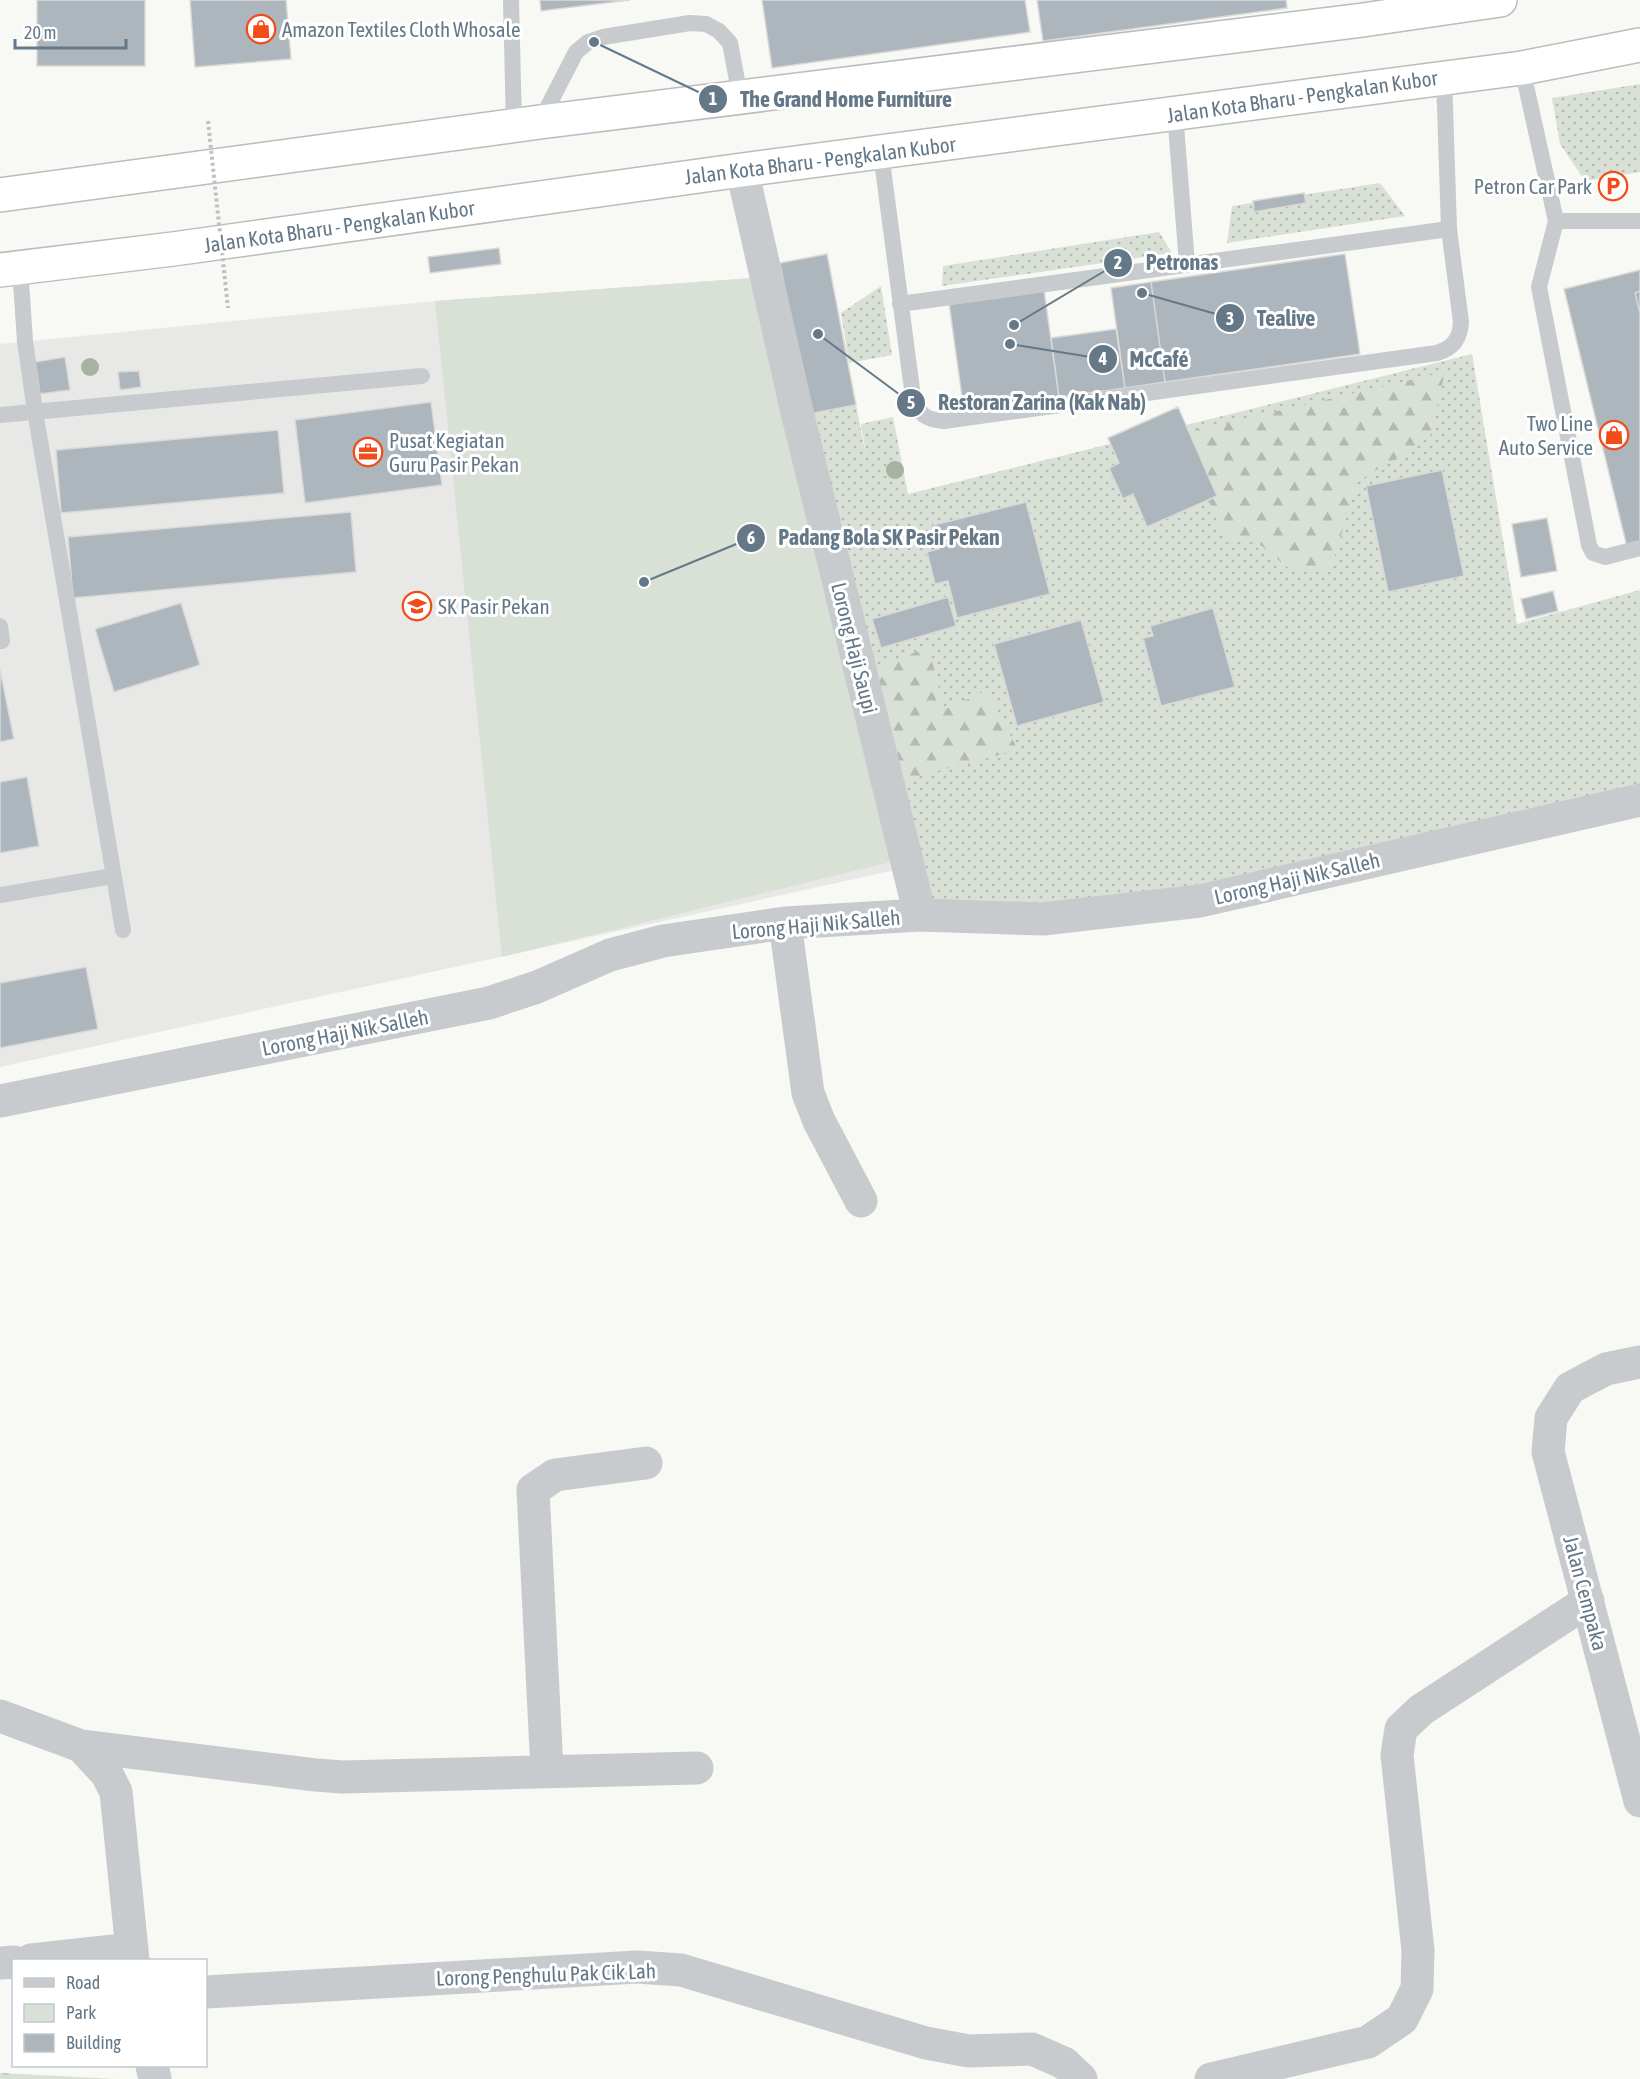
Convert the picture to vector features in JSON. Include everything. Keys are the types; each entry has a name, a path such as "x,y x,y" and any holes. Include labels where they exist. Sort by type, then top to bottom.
{"highway":[{"path":"0,195 1362,10 1500,0"},
{"name":"Jalan Kota Bharu - Pengkalan Kubor","path":"10,268 173,249 742,170 1522,68 1640,45"}],"street":[{"name":"Lorong Haji Saupi","path":"742,170 798,416 920,915"},
{"name":"Lorong Haji Nik Salleh","path":"0,1101 489,1003 537,987 610,955 663,941 785,923 920,915 1043,919 1200,901 1640,800"},
{"path":"785,923 808,1093 819,1121 861,1201"},
{"name":"Jalan Cempaka","path":"1640,1362 1606,1370 1570,1388 1551,1418 1548,1452 1640,1802"},
{"path":"547,1772 533,1490 555,1475 646,1463"},
{"path":"1211,2079 1368,2042 1402,2019 1417,1989 1418,1950 1397,1755 1401,1729 1421,1710 1588,1601"},
{"path":"0,1716 81,1746 342,1777 697,1768"},
{"path":"51,1959 133,1955 116,1792 107,1774 81,1746"},
{"name":"Lorong Penghulu Pak Cik Lah","path":"207,1992 637,1967 681,1970 926,2043 969,2051 1032,2049 1064,2063 1081,2079"}],"lane":[{"path":"511,0 527,124"},
{"path":"527,124 576,52 588,42 603,37 690,23 706,24 719,31 730,43 740,96"},
{"path":"1522,68 1556,221 1539,287 1589,545 1593,553 1605,557 1640,548"},
{"path":"881,153 913,397 916,408 923,416 944,421 1447,350 1455,343 1461,322 1449,229 1444,77"},
{"path":"1175,113 1187,264"},
{"path":"1556,221 1640,221"},
{"path":"900,304 1449,229"},
{"path":"10,268 25,341 123,930"},
{"path":"0,415 422,376"},
{"path":"0,626 2,641 0,641"},
{"path":"0,895 113,876"}],"path":[{"path":"208,121 228,308"}],"shaded area":[{"name":"SK Pasir Pekan","path":"752,278 900,869 0,1067 0,344 435,301"}],"green space":[{"path":"1640,84 1640,172 1585,181 1560,144 1552,98"},
{"path":"1380,183 1405,216 1227,243 1232,206"},
{"path":"1159,232 1172,253 942,286 943,266"},
{"path":"752,278 891,862 502,957 435,301"},
{"path":"881,286 892,355 849,363 841,313"},
{"path":"1472,354 1517,624 1640,590 1640,800 1200,901 920,915 798,416 856,405 866,455 861,424 893,417 908,494"},
{"path":"1445,372 1430,437 1357,482 1330,572 1290,569 1253,539 1226,540 1179,434"},
{"path":"929,648 944,710 987,690 1018,750 899,781 876,665"},
{"path":"0,2073 116,2079 0,2079"}],"building":[{"path":"37,0 145,0 145,66 37,66"},
{"path":"190,0 286,0 291,59 195,67"},
{"path":"540,0 630,0 541,11"},
{"path":"762,0 1025,0 1030,32 772,68"},
{"path":"1037,0 1286,0 1287,8 1043,41"},
{"path":"1304,193 1306,203 1254,212 1253,201"},
{"path":"499,248 501,264 430,273 428,257"},
{"path":"827,254 856,405 809,414 780,263"},
{"path":"1345,254 1360,354 1165,382 1151,282"},
{"path":"1640,270 1640,543 1627,547 1564,289"},
{"path":"1151,282 1165,382 1125,388 1111,288"},
{"path":"1044,290 1059,397 964,411 949,303"},
{"path":"1640,291 1640,313 1635,293"},
{"path":"1116,329 1125,388 1059,397 1051,338"},
{"path":"65,357 70,390 40,394 35,362"},
{"path":"139,371 141,387 120,390 118,372"},
{"name":"Pusat Kegiatan Guru Pasir Pekan","path":"431,402 442,485 305,503 295,420"},
{"path":"1178,407 1217,496 1147,527 1133,494 1123,499 1109,468 1119,463 1108,438"},
{"path":"278,430 284,493 61,513 56,450"},
{"path":"1442,470 1464,576 1388,592 1366,486"},
{"path":"1026,502 1050,594 957,618 948,581 935,584 927,552 939,549 934,525"},
{"path":"351,512 356,572 73,598 68,537"},
{"path":"1547,518 1557,571 1521,577 1512,524"},
{"path":"1553,591 1558,611 1526,619 1521,599"},
{"path":"948,597 956,626 881,648 872,619"},
{"path":"181,603 200,665 114,692 95,629"},
{"path":"1213,608 1235,687 1161,706 1143,638 1153,636 1150,626"},
{"path":"1081,620 1104,702 1017,726 994,644"},
{"path":"0,670 14,739 0,742"},
{"path":"27,777 39,846 0,853 0,782"},
{"path":"86,967 98,1029 0,1048 0,983"}],"place":[{"name":"Amazon Textiles Cloth Whosale","path":"261,29"},
{"name":"The Grand Home Furniture","path":"594,42"},
{"name":"Petron Car Park","path":"1613,186"},
{"name":"Tealive","path":"1142,293"},
{"name":"Petronas","path":"1014,325"},
{"name":"Restoran Zarina (Kak Nab)","path":"818,334"},
{"name":"McCafé","path":"1010,344"},
{"name":"Two Line Auto Service","path":"1614,435"},
{"name":"Pusat Kegiatan Guru Pasir Pekan","path":"368,452"},
{"name":"Padang Bola SK Pasir Pekan","path":"644,582"},
{"name":"SK Pasir Pekan","path":"417,606"}]}
